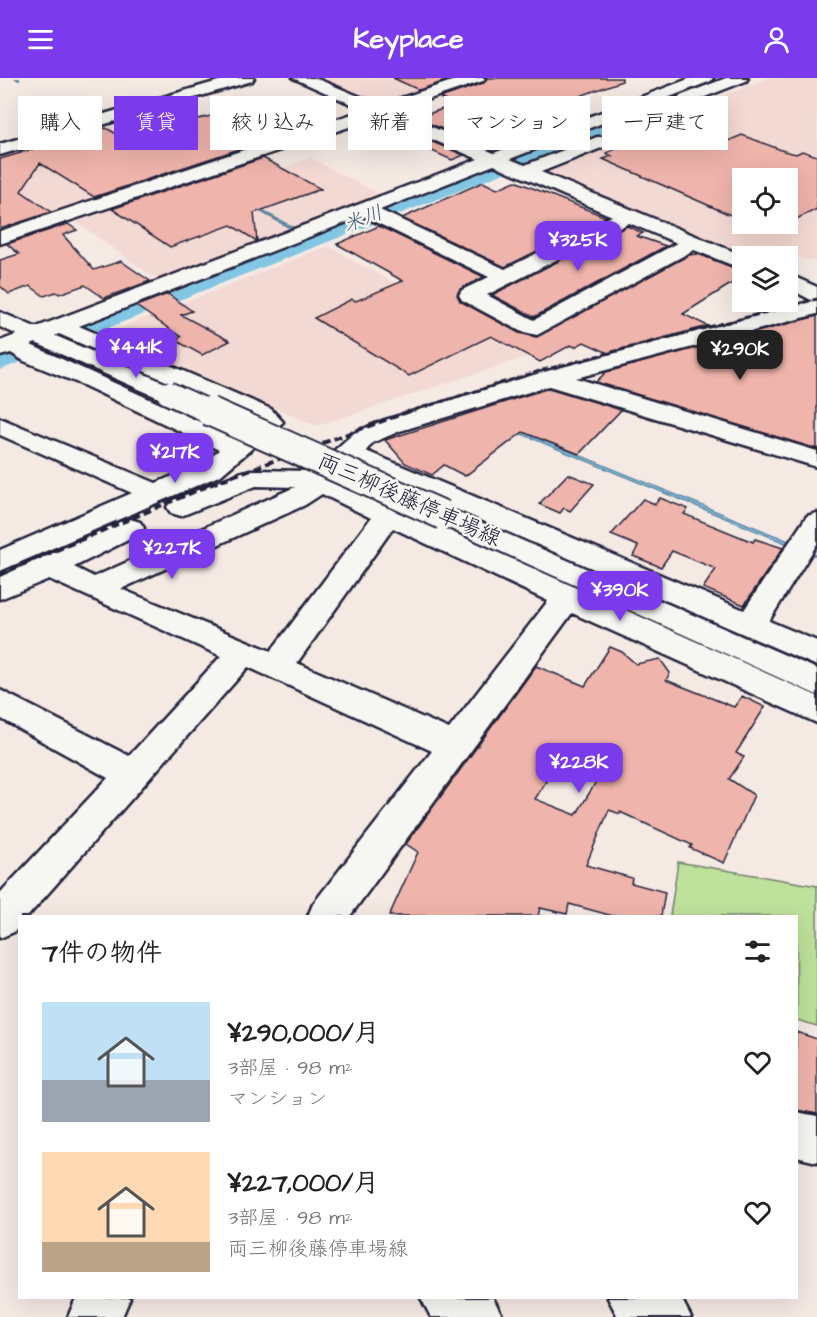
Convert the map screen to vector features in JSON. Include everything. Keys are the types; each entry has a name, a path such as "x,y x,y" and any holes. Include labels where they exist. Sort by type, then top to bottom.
{"street":[{"path":"0,140 215,78"},
{"path":"0,150 246,78"},
{"path":"301,78 348,98"},
{"path":"424,96 477,78"},
{"path":"50,337 509,166 702,84 740,78"},
{"path":"691,96 702,84 760,78"},
{"path":"0,238 348,122"},
{"path":"432,133 732,259"},
{"path":"509,166 602,138"},
{"path":"182,299 375,215 505,277"},
{"path":"627,216 470,295 528,326 537,327 692,243"},
{"path":"798,286 817,296"},
{"path":"94,589 295,499 319,481 363,438 391,426 549,378 817,307"},
{"name":"両三柳後藤停車場線","path":"0,320 50,337 168,393 817,683"},
{"path":"0,561 212,469 270,422 262,414 78,333 7,347"},
{"path":"7,347 92,380 238,448"},
{"path":"549,378 817,459"},
{"path":"0,426 155,493"},
{"path":"349,453 817,654"},
{"path":"0,589 148,520 252,478 319,481 567,598 817,710"},
{"path":"277,666 388,515"},
{"path":"750,626 806,540"},
{"path":"49,567 94,589 277,666 453,746"},
{"path":"328,915 453,746 567,598"},
{"path":"0,920 133,776 243,652"},
{"path":"0,703 133,776"},
{"path":"0,933 18,939"},
{"path":"798,1134 817,1139"},
{"path":"448,1299 478,1317"},
{"path":"635,1299 666,1317"}],"shaded area":[{"path":"310,78 471,78 416,96 355,96"},
{"path":"767,78 817,78 817,262 798,258 798,246 732,246 732,251 534,173 602,145 602,150 728,150 728,96 723,96"},
{"path":"106,125 114,129 114,150 151,150 188,171 39,221 0,193 0,156 21,150 102,150 102,126"},
{"path":"310,158 383,196 159,281 71,218 231,165 256,178"},
{"path":"328,246 526,357 317,426 102,335"}],"green space":[{"path":"678,862 817,886 817,1026 798,1020 798,915 670,915"}],"water":[{"path":"479,414 808,549 817,556 478,416"}],"building":[{"path":"393,78 454,78 419,90"},
{"path":"487,78 622,78 622,81 580,96 446,96 484,83"},
{"path":"444,108 444,130 432,125 432,113"},
{"path":"210,116 210,150 236,150 94,197 40,163 21,191 51,212 0,229 0,159 31,150 102,150 102,129 106,128 114,132 114,150 198,150 198,119"},
{"path":"742,135 784,151 796,154 802,151 817,156 817,209 798,218 798,168 732,168 732,216 603,159 612,156 606,153 614,150 728,150 728,141"},
{"path":"432,142 444,147 444,150 452,150 464,155 452,160 430,150 432,150"},
{"path":"263,158 321,189 254,213 257,241 231,225 170,247 112,209"},
{"path":"515,181 606,217 505,267 402,218 483,182 497,189"},
{"path":"68,224 77,230 63,235 94,270 121,261 150,281 104,298 85,285 59,294 56,292 44,296 30,286 9,294 0,286 0,260 19,254 7,244"},
{"path":"379,226 484,277 460,289 457,294 460,301 519,333 536,337 689,255 698,254 732,267 732,283 683,314 708,326 608,353 584,342 575,347 571,345 540,362 491,336 409,376 314,318 352,299 356,301 403,281 337,244"},
{"path":"627,226 643,233 637,236 666,246 534,317 492,295"},
{"path":"168,294 192,311 181,315 230,341 202,355 175,340 181,337 136,306"},
{"path":"817,316 817,449 596,382 606,372"},
{"path":"549,388 621,410 579,454 523,432 465,476 444,465 432,475 405,463 385,440"},
{"path":"568,474 594,484 570,511 564,508 560,513 539,504"},
{"path":"660,498 688,509 684,514 753,542 755,539 783,548 744,605 703,588 716,569 672,551 661,567 633,556 638,546 611,535 643,499 655,504"},
{"path":"610,647 622,652 636,664 660,659 670,673 666,680 734,707 742,696 765,707 736,753 744,757 729,779 754,795 724,863 690,848 692,845 620,812 620,814 609,810 586,865 632,878 631,883 665,892 661,915 609,915 569,904 567,914 540,908 538,915 389,915 418,852 406,844 536,666 585,686","holes":["563,754 602,772 576,815 535,799"]},
{"path":"798,1033 817,1039 817,1114 798,1110"}],"waterway":[{"name":"米川","path":"0,360 727,78"},
{"path":"251,205 292,228"}],"railway":[{"path":"405,413 543,370 817,299"},
{"path":"0,574 224,479 410,411"}]}
